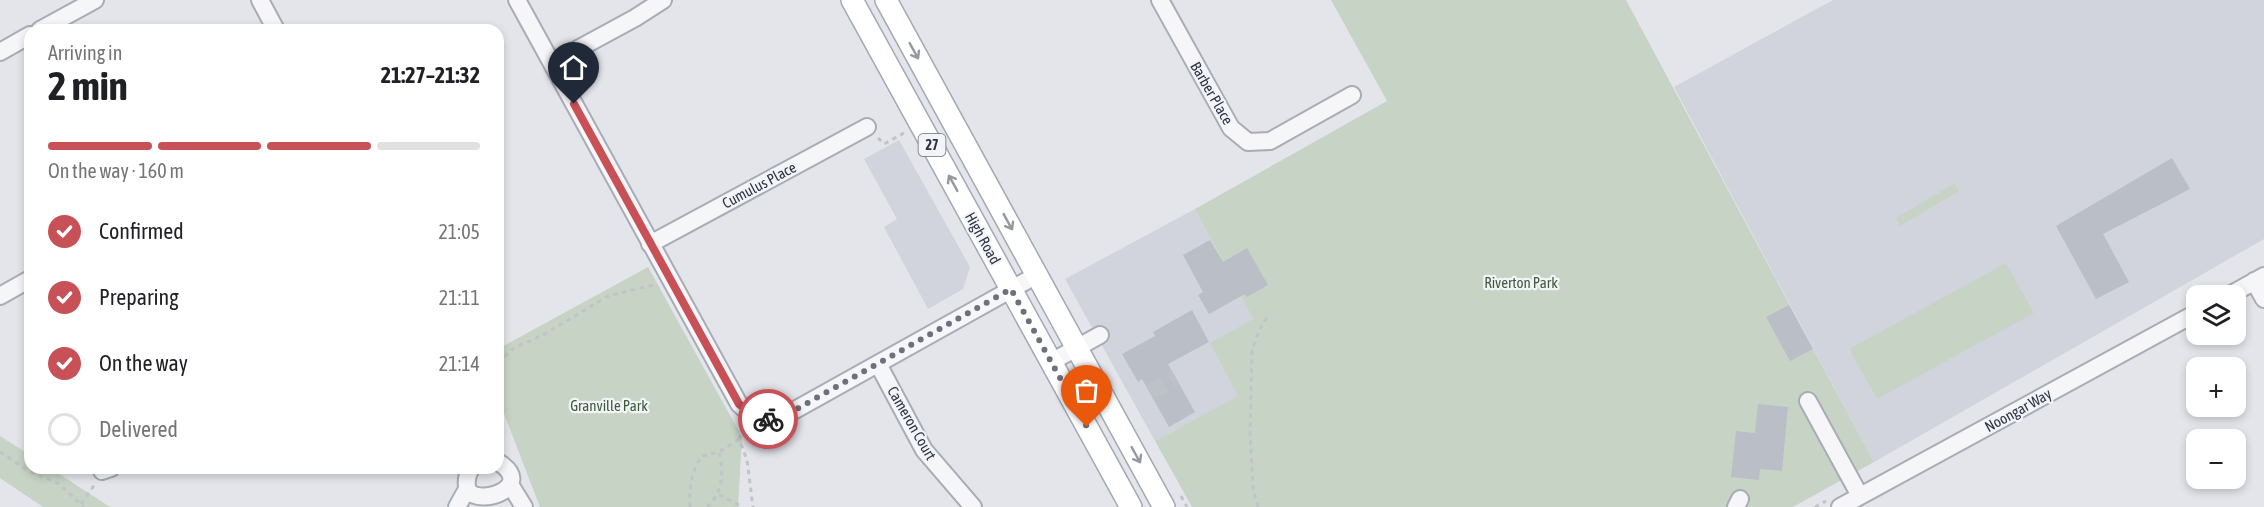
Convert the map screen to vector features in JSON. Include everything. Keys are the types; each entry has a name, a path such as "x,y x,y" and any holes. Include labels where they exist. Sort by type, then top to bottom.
{"main road":[{"name":"High Road","path":"852,0 1131,507"},
{"name":"High Road","path":"886,0 1164,507"}],"street":[{"path":"51,24 95,0"},
{"path":"260,0 273,24"},
{"path":"517,0 739,404 757,418 773,419 786,415 1037,274"},
{"path":"552,63 635,18 663,0"},
{"name":"Barber Place","path":"1161,0 1231,128 1248,142 1270,141 1352,95"},
{"path":"0,52 24,39"},
{"name":"Cumulus Place","path":"650,244 867,127"},
{"path":"2246,286 2259,278 2264,299"},
{"path":"0,296 24,282"},
{"name":"Noongar Way","path":"1840,507 2186,318"},
{"path":"1051,362 1100,335"},
{"name":"Cameron Court","path":"879,364 924,450 942,474 973,507"},
{"path":"1808,401 1860,496"},
{"path":"504,468 509,473 511,486 524,507"},
{"path":"457,507 467,489 468,474"},
{"path":"467,489 477,501 492,505 509,492 511,486"}],"path":[{"path":"867,127 884,144 904,133"},
{"path":"504,357 514,348 543,335 608,296 658,283"},
{"path":"1258,507 1253,488 1250,433 1252,350 1268,315"},
{"path":"690,507 694,467 702,456 719,452 739,439 744,424 757,418"},
{"path":"739,439 747,460 753,507"},
{"path":"0,452 24,468"},
{"path":"707,507 718,495 723,468 719,452"},
{"path":"36,474 59,484 82,506 103,474"},
{"path":"718,495 743,507"}],"shaded area":[{"path":"1833,0 2264,0 2264,239 1874,462 1674,87"},
{"path":"899,140 970,267 963,289 928,309 884,227 897,219 864,159"},
{"path":"1195,209 1253,319 1239,396 1155,441 1065,279"}],"green space":[{"name":"Riverton Park","path":"1331,0 1626,0 1874,462 1793,507 1192,507 1155,441 1238,396 1210,343 1253,319 1195,209 1387,101"},
{"path":"1955,183 1959,191 1900,226 1896,218"},
{"path":"2006,263 2034,313 1877,399 1849,349"},
{"name":"Granville Park","path":"648,267 742,437 738,507 540,507 504,414 504,346"},
{"path":"0,436 24,451 24,474 59,474 110,507 43,507 0,478"}],"building":[{"path":"2172,158 2190,189 2103,234 2129,282 2096,299 2056,226"},
{"path":"1210,240 1223,262 1247,248 1268,285 1247,297 1245,294 1209,314 1198,295 1203,292 1183,255"},
{"path":"1789,305 1813,349 1790,361 1766,317"},
{"path":"1192,310 1209,342 1168,364 1195,412 1169,427 1142,379 1138,382 1122,354 1155,336 1153,332"},
{"path":"1758,404 1788,407 1782,471 1760,469 1759,480 1731,477 1736,431 1755,433"}],"tunnel":[{"path":"1150,392 1176,378"}],"way so far":[{"path":"768,419 786,415 1011,289 1087,427"}],"route":[{"path":"574,104 739,404 757,418 768,419"}]}
